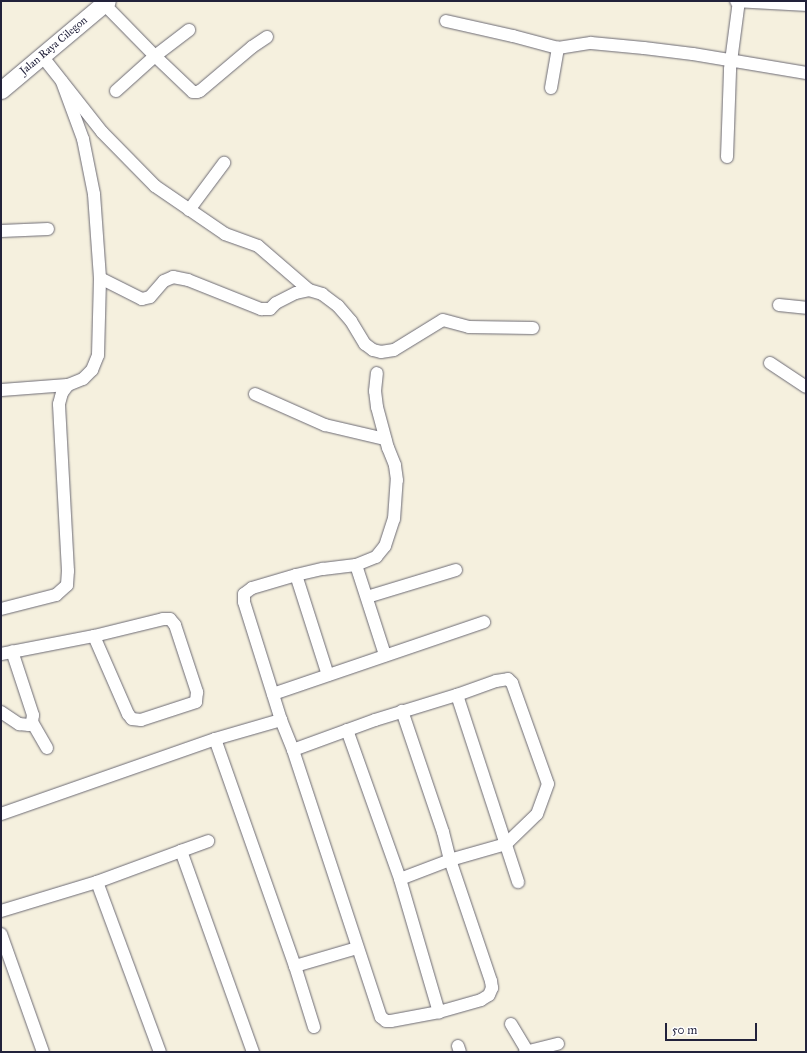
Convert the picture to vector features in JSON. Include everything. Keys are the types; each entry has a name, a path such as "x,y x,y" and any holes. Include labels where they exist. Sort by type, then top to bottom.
{"highway":[{"name":"Jalan Raya Cilegon","path":"2,87 42,56 105,2"}],"street":[{"path":"727,157 732,60 738,1 801,4"},
{"path":"105,2 155,56 193,92 200,92 252,47 267,37"},
{"path":"446,21 558,48 591,43 732,60 806,73"},
{"path":"116,91 155,56 189,30"},
{"path":"551,88 558,48"},
{"path":"42,56 102,132 155,186 225,234 258,246 309,290 322,294 338,306 351,321 365,344 373,350 381,352 394,350 443,320 469,327 533,328"},
{"path":"1,390 68,385 84,379 92,370 98,355 100,278 94,194 88,157 81,132 62,82"},
{"path":"189,210 224,163"},
{"path":"1,231 48,229"},
{"path":"100,278 142,299 150,297 164,281 172,277 188,280 261,309 270,309 276,303 296,293 309,290"},
{"path":"779,305 806,308"},
{"path":"770,363 806,387"},
{"path":"377,373 375,391 385,439 395,465 397,480 394,519 385,546 376,557 356,565 323,569 252,588 244,594 244,602 281,720 293,750 357,948 383,1020 391,1021 439,1012 481,1000 489,995 492,988 492,981 450,860 443,832 402,711"},
{"path":"1,610 56,595 67,585 68,571 59,404 62,393 68,385"},
{"path":"255,394 325,425 385,439"},
{"path":"356,565 385,655"},
{"path":"367,597 456,570"},
{"path":"296,575 328,675"},
{"path":"47,748 32,722 33,715 7,652 94,636 163,619 170,619 175,625 197,692 196,702 141,720 132,719 128,714 94,636"},
{"path":"273,694 484,622"},
{"path":"293,750 402,711 457,695 496,680 508,678 512,683 547,776 548,788 537,814 506,844 450,860 400,879"},
{"path":"457,695 518,882"},
{"path":"1,712 19,724 29,725 32,722"},
{"path":"5,810 215,739 281,720"},
{"path":"347,730 400,879 439,1012"},
{"path":"215,739 295,966 314,1027"},
{"path":"1,911 97,882 208,841"},
{"path":"181,851 253,1052"},
{"path":"97,882 160,1052"},
{"path":"1,934 43,1052"},
{"path":"295,966 357,948"},
{"path":"511,1024 526,1052 558,1044"}]}
